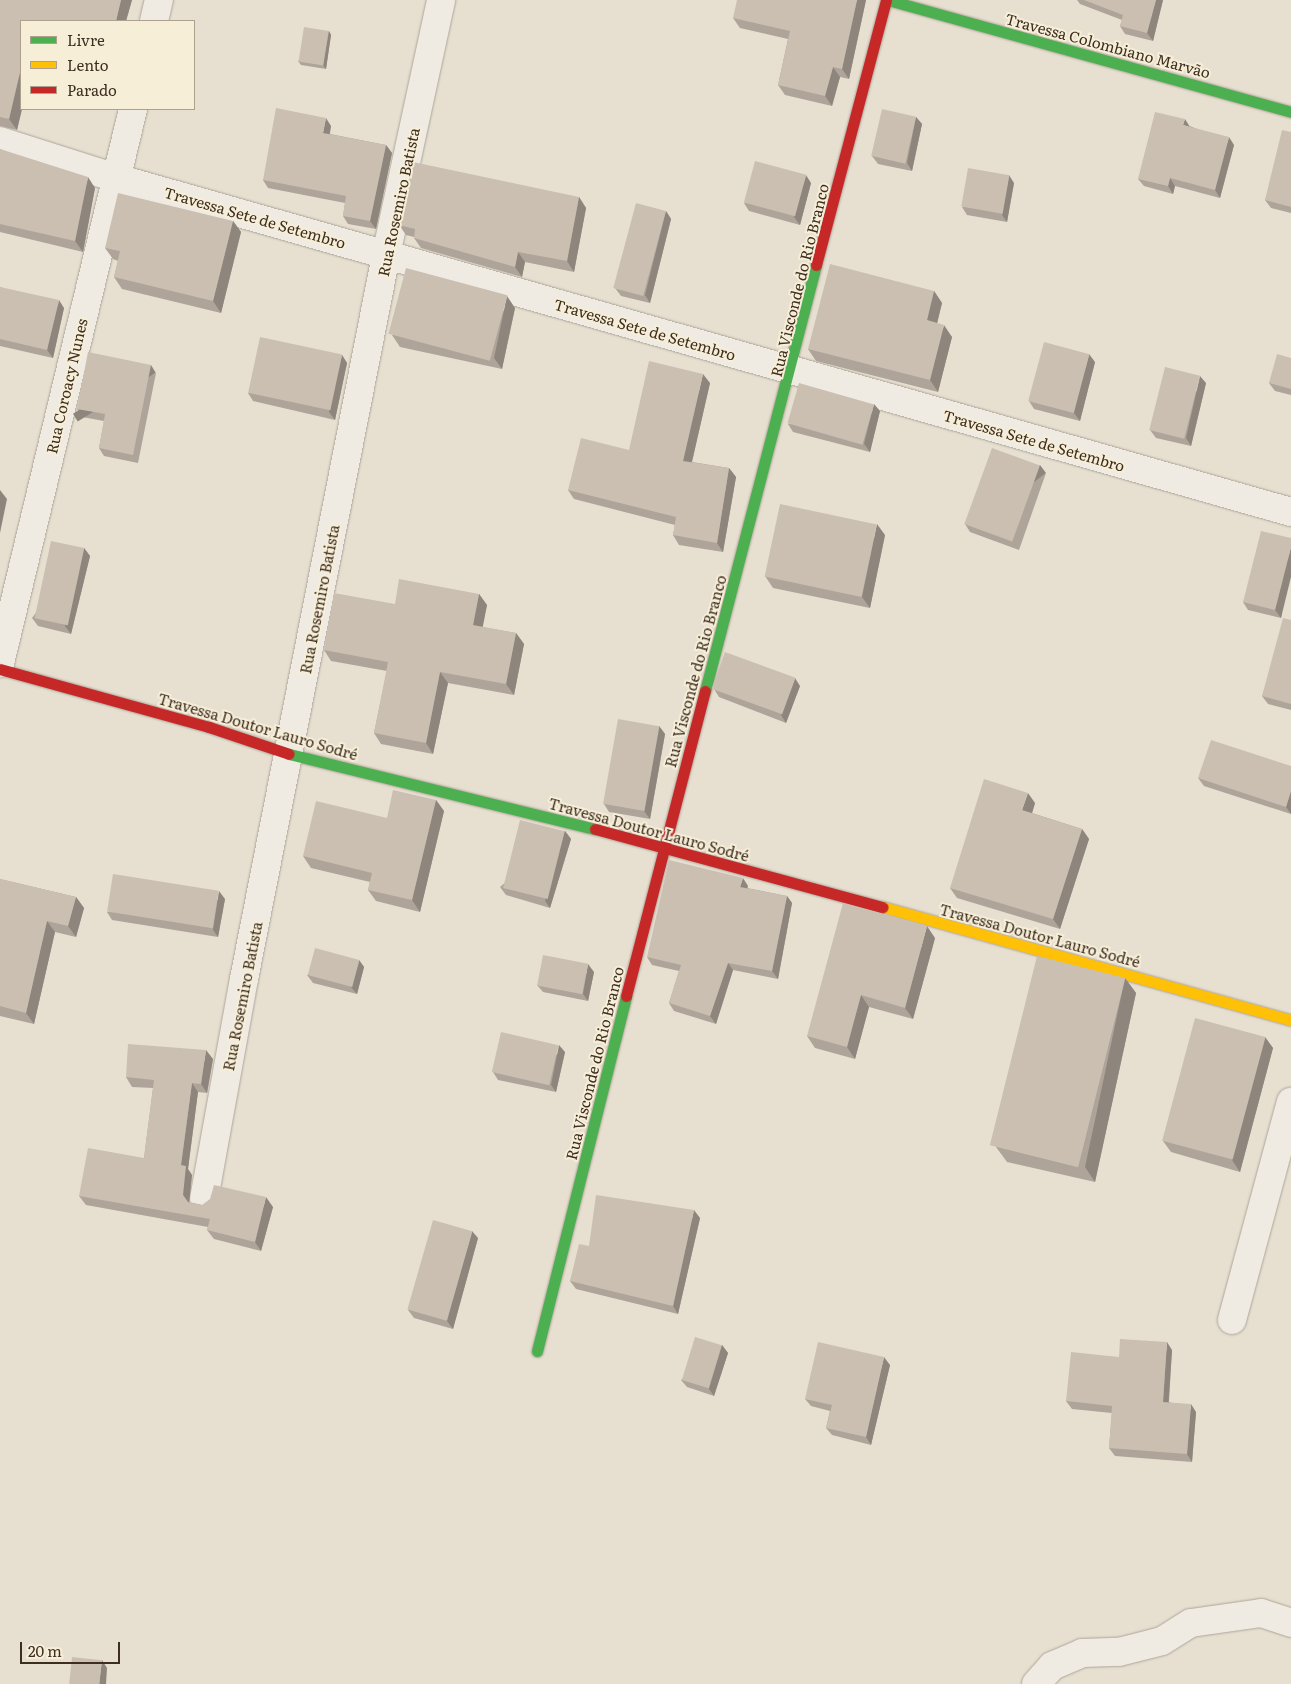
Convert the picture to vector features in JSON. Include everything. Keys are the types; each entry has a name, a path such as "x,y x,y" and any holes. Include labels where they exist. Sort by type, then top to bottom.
{"street":[{"path":"154,20 159,0"},
{"name":"Rua Rosemiro Batista","path":"204,1199 244,979 290,754 386,255 442,0"},
{"name":"Travessa Colombiano Marvão","path":"887,0 1291,112"},
{"name":"Rua Visconde do Rio Branco","path":"537,1351 664,846 791,371 887,0"},
{"name":"Rua Coroacy Nunes","path":"0,663 132,110"},
{"name":"Travessa Sete de Setembro","path":"0,141 116,178 1291,512"},
{"name":"Travessa Doutor Lauro Sodré","path":"0,669 209,727 290,754 664,846 1291,1020"},
{"path":"1232,1320 1291,1102"},
{"path":"1036,1684 1052,1666 1082,1652 1119,1652 1162,1641 1191,1623 1261,1613 1291,1623"}],"building":[{"path":"0,0 121,0 116,20 20,20 20,72 9,119 0,117"},
{"path":"737,0 857,0 842,69 833,67 825,96 778,85 790,31 733,18"},
{"path":"1084,0 1156,0 1147,33 1120,26 1123,15"},
{"path":"304,27 329,31 323,65 299,62"},
{"path":"276,108 326,118 323,133 386,145 370,221 343,216 346,196 263,180"},
{"path":"882,109 916,117 905,164 871,156"},
{"path":"1155,112 1185,119 1183,125 1229,137 1215,190 1170,178 1168,186 1138,179"},
{"path":"1282,130 1291,132 1291,207 1265,200"},
{"path":"0,149 88,177 75,241 0,224"},
{"path":"755,161 806,175 795,216 744,203"},
{"path":"413,162 579,197 567,261 518,252 515,267 414,238 415,229 399,225"},
{"path":"968,168 1009,175 1003,214 961,206"},
{"path":"118,193 233,221 213,301 114,277 120,251 105,248"},
{"path":"636,203 666,211 643,296 613,288"},
{"path":"830,264 934,291 927,320 944,325 930,380 808,349"},
{"path":"406,268 507,295 490,361 388,334"},
{"path":"0,287 59,300 47,350 0,339"},
{"path":"260,337 342,354 330,410 248,393"},
{"path":"1044,342 1089,354 1074,413 1028,401"},
{"path":"88,352 151,365 133,455 99,448 105,414 77,409"},
{"path":"1277,354 1291,358 1291,389 1269,383"},
{"path":"649,361 703,374 683,461 729,468 717,543 673,535 676,517 568,490 581,438 629,450"},
{"path":"1165,367 1200,376 1184,439 1149,430"},
{"path":"799,383 874,404 862,445 787,423"},
{"path":"992,448 1040,465 1012,542 964,524"},
{"path":"780,504 877,525 861,597 765,576"},
{"path":"1261,531 1291,538 1291,547 1275,610 1243,602"},
{"path":"51,541 84,548 68,625 35,618"},
{"path":"399,579 479,594 473,625 516,633 506,684 440,672 426,743 374,733 388,662 324,650 334,593 395,604"},
{"path":"1283,618 1291,620 1291,704 1262,696"},
{"path":"725,652 795,678 782,714 712,689"},
{"path":"618,719 659,726 644,811 603,804"},
{"path":"1211,740 1291,766 1291,791 1286,807 1198,778"},
{"path":"984,779 1028,793 1022,810 1082,829 1053,919 950,888"},
{"path":"393,790 436,800 412,900 368,890 372,873 303,856 316,801 387,818"},
{"path":"520,820 565,831 548,899 503,888"},
{"path":"669,860 743,878 740,887 787,896 772,971 728,963 710,1016 669,1003 681,965 647,957"},
{"path":"113,874 219,891 213,928 107,912"},
{"path":"0,879 76,897 68,926 47,921 26,1013 0,1006"},
{"path":"843,903 927,926 905,1008 861,995 847,1047 807,1036"},
{"path":"315,948 359,960 352,987 308,975"},
{"path":"543,955 588,964 582,994 537,985"},
{"path":"1037,956 1125,978 1078,1167 990,1145"},
{"path":"1195,1018 1266,1037 1233,1160 1162,1141"},
{"path":"501,1032 558,1045 549,1085 492,1072"},
{"path":"128,1044 206,1050 201,1084 192,1083 181,1165 186,1166 183,1195 188,1202 202,1205 210,1199 214,1185 266,1197 255,1242 207,1230 210,1219 79,1196 88,1148 144,1158 154,1080 126,1077"},
{"path":"596,1195 694,1210 673,1306 570,1281 579,1244 589,1246"},
{"path":"433,1220 472,1231 447,1321 407,1309"},
{"path":"695,1337 722,1345 709,1388 682,1380"},
{"path":"1120,1339 1167,1342 1163,1402 1191,1404 1187,1454 1109,1448 1112,1406 1066,1401 1071,1352 1119,1357"},
{"path":"818,1342 884,1357 866,1437 826,1428 832,1405 805,1399"},
{"path":"72,1657 102,1660 99,1684 69,1684"}],"traffic: fast":[{"path":"888,0 1291,112"},
{"path":"705,691 816,265"},
{"path":"289,754 595,829"},
{"path":"537,1351 626,996"}],"traffic: slow":[{"path":"883,907 1291,1020"}],"traffic: jam":[{"path":"816,265 886,0"},
{"path":"0,669 209,727 289,754"},
{"path":"626,996 705,691"},
{"path":"595,829 883,907"}]}
